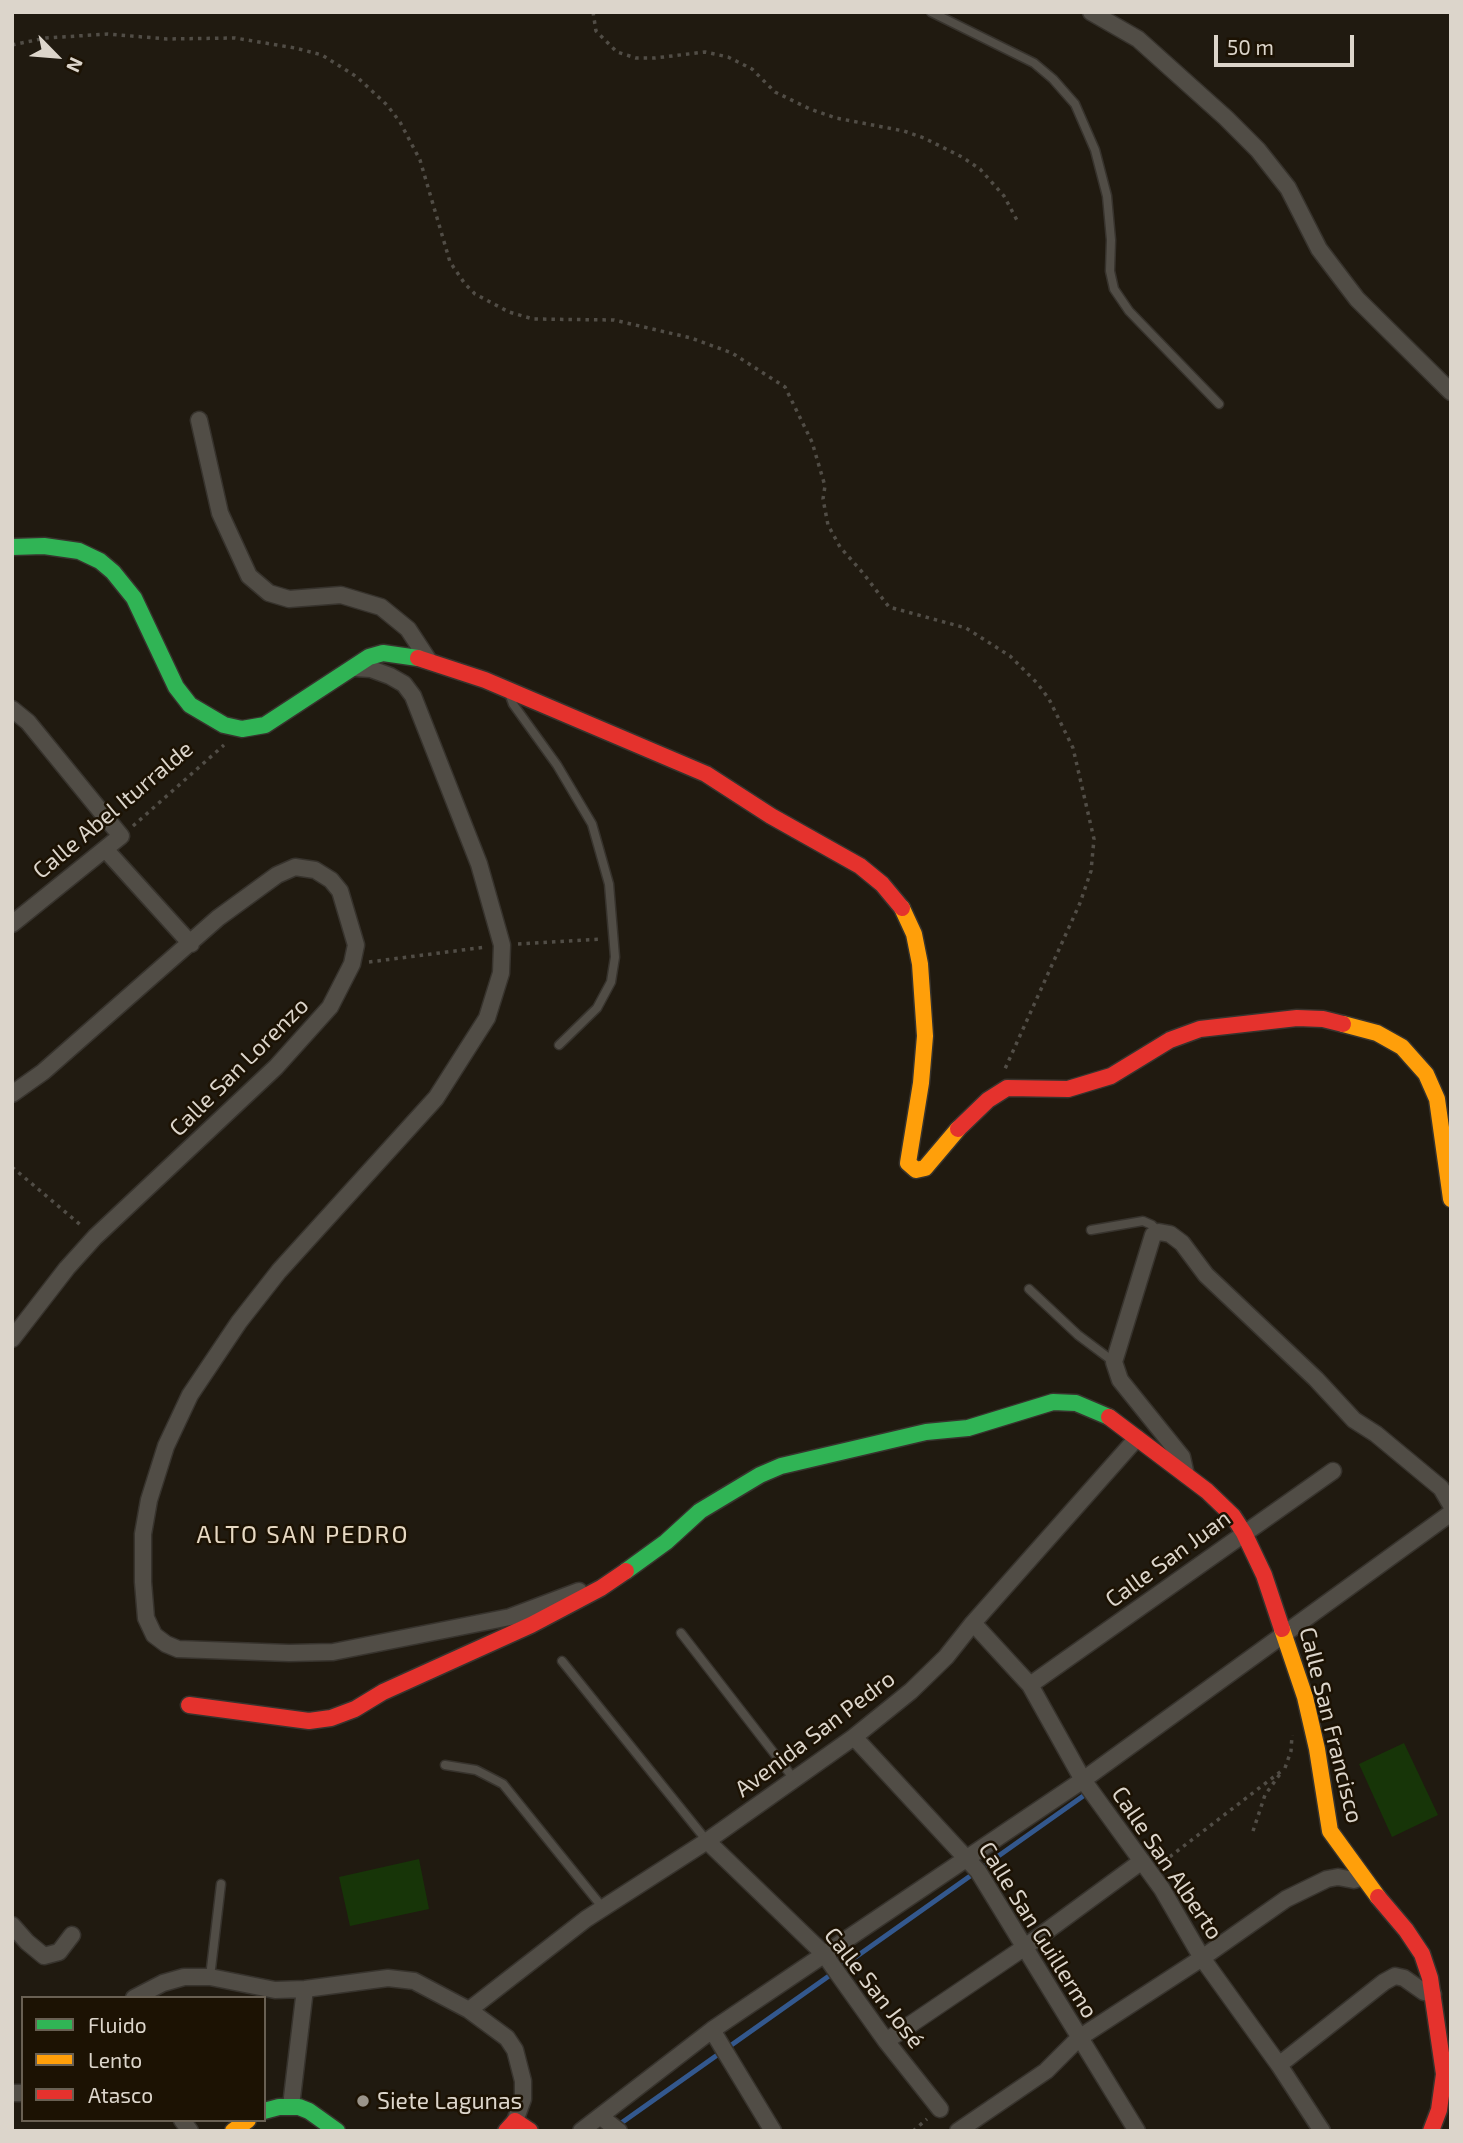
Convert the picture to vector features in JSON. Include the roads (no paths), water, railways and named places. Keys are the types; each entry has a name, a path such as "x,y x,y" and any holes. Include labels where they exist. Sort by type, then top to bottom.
{"street":[{"path":"1091,12 1138,39 1258,150 1287,188 1319,249 1357,299 1451,392"},
{"path":"199,420 220,513 249,576 270,593 289,599 341,595 382,607 408,629 429,661"},
{"path":"12,547 79,551 100,561 123,582 134,598 176,687 190,705 224,725 242,730 265,725 369,657 383,653 429,661 508,690 706,774 771,816 860,866 882,884 902,908 914,934 920,964 925,1012 921,1083 908,1163 916,1170 925,1168 969,1116 1007,1088 1068,1090 1111,1076 1170,1040 1200,1029 1297,1018 1324,1019 1377,1033 1402,1047 1426,1074 1437,1099 1451,1199"},
{"path":"355,668 371,669 390,676 404,684 413,696 479,864 502,945 501,973 486,1018 436,1098 279,1271 239,1322 190,1395 166,1446 149,1500 143,1534 146,1618 154,1635 178,1649 333,1652 510,1617 591,1586 601,1588"},
{"name":"Calle Abel Iturralde","path":"12,709 28,722 121,836 14,919"},
{"path":"105,849 191,944"},
{"name":"Calle San Lorenzo","path":"12,1094 43,1072 218,918 277,875 295,867 314,870 331,880 340,891 356,945 352,964 330,1007 276,1067 95,1237 67,1268 12,1339"},
{"path":"1186,1475 1182,1457 1120,1380 1114,1362 1153,1235 1159,1232 1170,1234 1182,1242 1206,1275 1316,1379 1354,1420 1376,1434 1441,1488 1451,1505"},
{"name":"Calle San Francisco","path":"189,1705 309,1721 331,1718 531,1625 601,1588 666,1542 700,1511 760,1475 781,1466 926,1432 968,1429 1053,1402 1076,1404 1099,1412 1120,1424 1207,1491 1233,1516 1244,1533 1264,1575 1285,1632 1308,1710 1330,1831 1422,1954 1433,1994 1444,2074 1439,2110 1431,2131"},
{"name":"Avenida San Pedro","path":"469,2010 586,1919 707,1841 854,1737 911,1691 946,1657 973,1623 1138,1438"},
{"name":"Calle San Juan","path":"1030,1685 1333,1471"},
{"path":"581,2131 712,2030 1083,1780 1451,1513"},
{"name":"Calle San Alberto","path":"973,1623 1030,1685 1083,1780 1146,1867 1202,1958 1279,2065 1319,2130"},
{"name":"Calle San Guillermo","path":"854,1737 969,1859 1137,2131"},
{"name":"Calle San José","path":"707,1841 824,1954 886,2041 940,2109"},
{"path":"886,2041 1146,1867"},
{"path":"958,2131 1046,2071 1079,2038 1202,1958 1286,1899 1327,1879 1338,1877 1354,1880 1363,1877"},
{"path":"12,1925 44,1956 59,1952 72,1935"},
{"path":"1279,2065 1395,1976 1433,1994"},
{"path":"138,1996 163,1983 184,1977 210,1977 275,1990 306,1989 388,1978 414,1981 469,2010 500,2031 515,2050 523,2081 523,2099 511,2126 530,2131"},
{"path":"291,2106 306,1989"},
{"path":"712,2030 773,2131"},
{"path":"266,2112 291,2106 309,2110 337,2131"},
{"path":"601,2117 619,2131"}],"lane":[{"path":"931,12 1034,63 1053,79 1075,104 1095,150 1105,186 1110,218 1110,271 1114,289 1129,311 1219,404"},
{"path":"508,690 513,704 557,765 592,824 609,884 614,970 606,994 592,1014 559,1045"},
{"path":"1091,1230 1143,1222 1152,1225 1159,1232"},
{"path":"1029,1289 1078,1335 1114,1362"},
{"path":"681,1633 794,1779"},
{"path":"562,1661 707,1841"},
{"path":"445,1765 476,1770 503,1784 603,1908"},
{"path":"210,1977 221,1884"}],"waterway":[{"path":"617,2126 1086,1794"}],"place":[{"name":"Siete Lagunas","path":"363,2101"}],"district":[{"name":"ALTO SAN PEDRO","path":"303,1535"}]}
